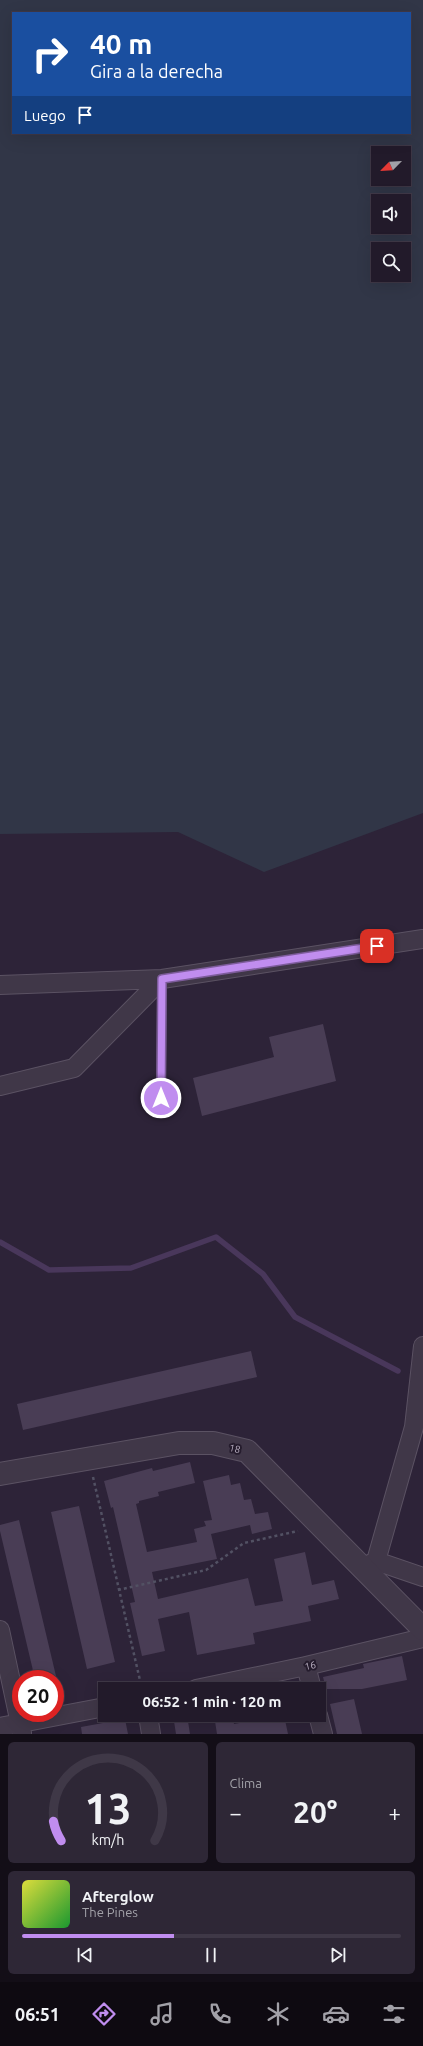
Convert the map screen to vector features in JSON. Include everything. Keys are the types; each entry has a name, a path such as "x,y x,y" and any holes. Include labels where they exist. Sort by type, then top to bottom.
{"street":[{"path":"0,985 162,979 423,939"},
{"path":"0,1086 74,1068 162,979"},
{"path":"423,1346 414,1427 369,1564 423,1577"},
{"name":"18","path":"0,1474 179,1443 213,1443 247,1451 320,1526 369,1564 423,1629"},
{"path":"0,1630 22,1728"},
{"name":"16","path":"229,1682 306,1666 423,1638"},
{"path":"306,1666 310,1682"},
{"path":"0,1727 22,1728 98,1709"},
{"path":"149,1722 151,1734"},
{"path":"320,1722 323,1734"}],"lane":[{"path":"161,1098 162,979"}],"path":[{"path":"88,1458 140,1682"},
{"path":"118,1590 206,1570 244,1543 320,1526"}],"shaded area":[{"path":"0,0 423,0 423,813 264,872 178,832 0,834"}],"building":[{"path":"323,1024 336,1081 202,1116 193,1078 274,1057 269,1037"},
{"path":"251,1351 257,1377 23,1430 17,1404"},
{"path":"190,1462 195,1483 158,1492 159,1496 139,1501 139,1503 136,1504 147,1552 197,1542 194,1529 206,1526 204,1521 212,1520 203,1481 229,1475 231,1485 240,1483 244,1500 251,1499 255,1514 268,1512 272,1529 252,1534 250,1525 211,1534 217,1559 152,1572 158,1599 248,1578 255,1606 283,1601 274,1559 305,1552 312,1585 334,1580 339,1599 308,1606 311,1621 253,1633 255,1644 197,1655 189,1612 158,1619 165,1651 142,1656 130,1603 135,1602 113,1507 111,1508 104,1481 152,1468 153,1471"},
{"path":"79,1506 115,1662 87,1669 51,1512"},
{"path":"19,1520 55,1670 33,1670 0,1531 0,1525"},
{"path":"402,1656 407,1680 362,1689 326,1689 326,1682 324,1682 323,1677 364,1668 363,1664"},
{"path":"354,1699 362,1734 337,1734 330,1704"},
{"path":"108,1722 126,1722 128,1734 82,1734 81,1727"},
{"path":"174,1722 188,1722 190,1734 176,1734"},
{"path":"215,1722 234,1722 234,1724 245,1722 285,1722 288,1734 217,1734"}],"waterway":[{"path":"0,1242 49,1270 131,1268 216,1237 263,1274 295,1317 398,1371"}],"route":[{"path":"161,1098 162,979 377,946"}]}
